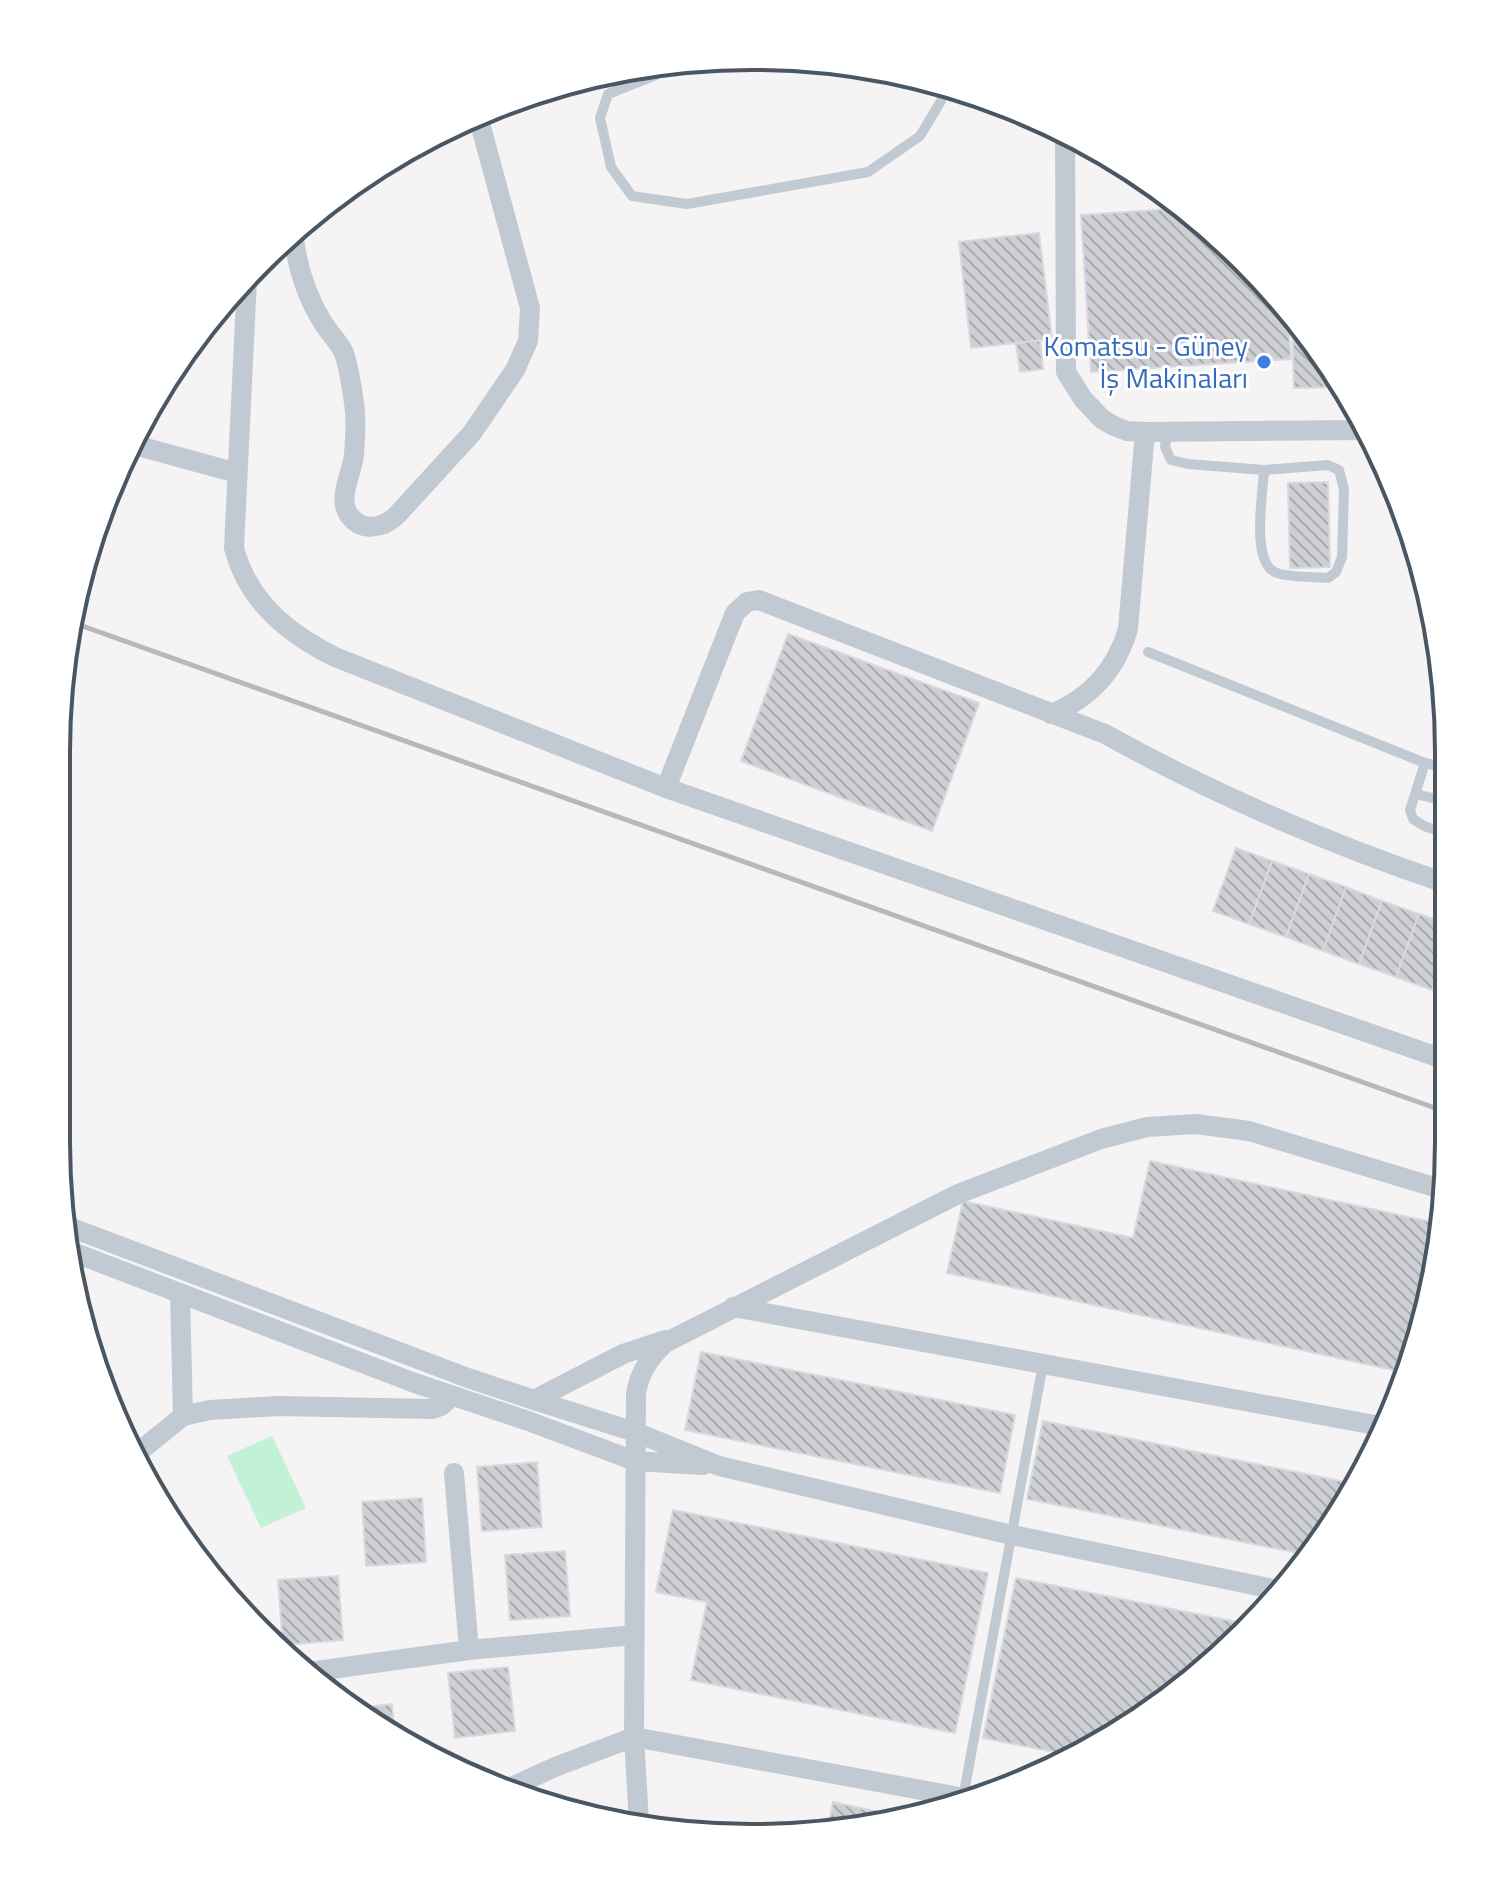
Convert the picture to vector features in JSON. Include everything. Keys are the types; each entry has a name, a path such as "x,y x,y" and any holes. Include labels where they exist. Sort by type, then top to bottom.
{"street":[{"path":"295,246 310,299 325,327 344,352 347,367 355,411 354,455 344,494 345,507 357,523 371,527 385,525 472,433 520,361 528,341 530,308 481,127"},
{"path":"1065,146 1066,372 1091,410 1127,431 1354,430"},
{"path":"246,295 234,548 245,579 260,602 298,636 335,657 666,788 1435,1056"},
{"path":"1051,714 1079,700 1102,681 1124,643 1128,629 1145,432"},
{"path":"142,447 237,473"},
{"path":"666,788 735,613 753,601 766,602 1105,734 1266,815 1435,880"},
{"path":"534,1400 623,1354 676,1336 958,1194 1101,1139 1147,1127 1196,1124 1249,1131 1434,1187"},
{"path":"76,1229 468,1378 635,1432 719,1466 1012,1535 1269,1588"},
{"path":"80,1255 451,1397 528,1421 635,1461 719,1466"},
{"path":"180,1293 183,1416"},
{"path":"733,1307 1373,1425"},
{"path":"638,1814 634,1737 636,1393 641,1372 655,1352 676,1336"},
{"path":"143,1449 183,1416 210,1410 258,1406 433,1409 451,1397"},
{"path":"454,1473 469,1650"},
{"path":"321,1670 469,1650 634,1635"},
{"path":"520,1783 634,1737 950,1795"}],"lane":[{"path":"647,79 608,94 600,118 611,167 632,196 687,204 868,172 920,136 942,97"},
{"path":"1167,432 1165,447 1171,460 1188,464 1264,470 1328,465 1339,470 1344,489 1342,557 1336,572 1328,578 1275,573 1265,564 1260,544 1264,470"},
{"path":"1148,652 1435,765"},
{"path":"1425,763 1410,810 1413,819 1435,830"},
{"path":"1416,794 1435,799"},
{"path":"969,1789 1043,1364"}],"green space":[{"path":"272,1436 306,1508 261,1528 227,1456"}],"building":[{"path":"1166,209 1203,239 1266,302 1289,330 1291,359 1091,372 1081,215"},
{"path":"1039,233 1052,339 971,348 959,242"},
{"path":"1293,335 1329,387 1294,388"},
{"path":"1040,340 1043,369 1020,372 1016,343"},
{"path":"1328,482 1330,567 1290,568 1288,483"},
{"path":"788,634 979,703 932,831 741,761"},
{"path":"1236,848 1272,861 1249,924 1213,911"},
{"path":"1272,861 1309,874 1286,937 1249,924"},
{"path":"1309,874 1346,887 1323,951 1286,937"},
{"path":"1346,887 1382,901 1359,964 1323,951"},
{"path":"1382,901 1419,914 1396,977 1359,964"},
{"path":"1419,914 1435,920 1435,982 1432,990 1396,977"},
{"path":"1150,1161 1430,1222 1412,1318 1395,1370 947,1273 963,1201 1133,1238"},
{"path":"701,1352 1015,1415 1000,1493 685,1430"},
{"path":"1043,1421 1345,1482 1297,1553 1027,1499"},
{"path":"537,1462 542,1527 482,1531 477,1467"},
{"path":"422,1498 426,1562 366,1566 362,1502"},
{"path":"673,1510 988,1573 955,1733 691,1680 707,1602 656,1592"},
{"path":"565,1551 570,1616 510,1620 505,1555"},
{"path":"338,1576 343,1640 291,1644 282,1636 278,1580"},
{"path":"1016,1578 1237,1622 1168,1683 1094,1733 1057,1753 983,1738"},
{"path":"508,1667 515,1731 455,1738 448,1673"},
{"path":"392,1704 394,1722 373,1709 370,1707"},
{"path":"833,1802 879,1812 842,1818 830,1819"}],"railway":[{"path":"82,626 1435,1108"}],"place":[{"name":"Komatsu - Güney İş Makinaları","path":"1264,362"}]}
